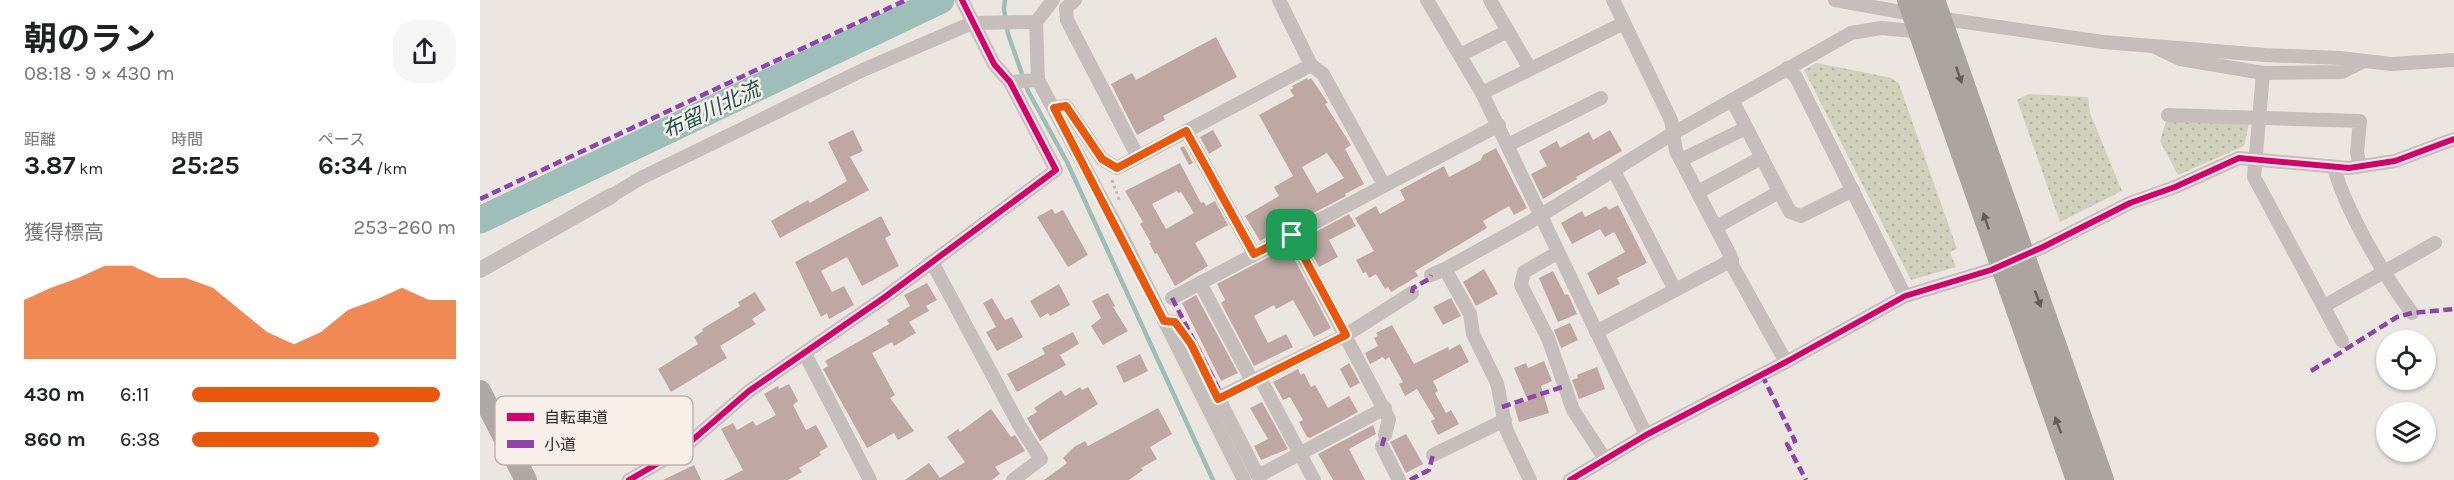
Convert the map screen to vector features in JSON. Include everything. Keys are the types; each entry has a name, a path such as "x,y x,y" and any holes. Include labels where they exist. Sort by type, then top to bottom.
{"highway":[{"path":"1909,0 2078,480"},
{"path":"1933,0 2102,480"},
{"path":"480,391 495,420"},
{"path":"518,465 526,480"}],"street":[{"path":"1053,0 1036,22 1036,80 1054,108 1244,480"},
{"path":"1076,0 1066,8 1067,20 1138,157"},
{"path":"1279,0 1311,64 1323,74 1384,185"},
{"path":"1427,0 1482,93 1508,144 1557,253 1646,435"},
{"path":"1490,0 1530,69"},
{"path":"1613,0 1671,120 1672,134 1681,160 1786,362"},
{"path":"1835,0 1973,25 2103,42 2391,64 2454,60"},
{"path":"480,270 641,178 863,69 968,12 999,23 1022,20 1036,22"},
{"path":"693,440 749,391 805,354 1056,170 1012,82 994,64 968,12"},
{"path":"1482,93 1624,23"},
{"path":"1431,274 1445,269 1541,215 1672,134 1851,33 1881,28 1948,34 1973,25"},
{"path":"1460,55 1508,31"},
{"path":"2154,46 2180,59 2263,73 2342,72 2364,61"},
{"path":"1054,108 1066,106 1102,159 1117,168 1311,64"},
{"path":"1787,68 1796,77 1905,296"},
{"path":"2263,73 2254,177 2342,341"},
{"path":"1012,82 1036,80"},
{"path":"1508,144 1601,98"},
{"path":"1732,100 1790,212 1801,216 1853,190"},
{"path":"2168,115 2360,121 2357,152 2360,166"},
{"path":"1172,298 1498,125"},
{"path":"1681,160 1746,128"},
{"path":"1186,131 1254,254"},
{"path":"1570,480 1646,435 1786,362 1905,296 1991,270 2043,247 2130,203 2175,187 2239,158 2349,168 2395,161 2454,139"},
{"path":"1698,192 1761,158"},
{"path":"2334,167 2339,187 2385,272 2412,313"},
{"path":"1614,171 1675,290"},
{"path":"1716,227 1779,192"},
{"path":"1292,235 1389,419 1384,441 1399,480"},
{"path":"2324,306 2435,243"},
{"path":"1557,253 1524,272 1521,285 1548,338 1573,410 1605,459"},
{"path":"1596,332 1732,260"},
{"path":"932,262 1019,425 1041,459 1013,480"},
{"path":"1445,269 1470,314 1473,334 1497,383 1504,420 1530,480"},
{"path":"1200,284 1250,377 1263,382 1314,480"},
{"path":"1218,399 1346,335 1412,293"},
{"path":"1164,321 1175,322 1191,344 1259,478 1384,408"},
{"path":"805,354 870,480"},
{"path":"1433,455 1504,420"},
{"path":"629,480 655,465"}],"green space":[{"path":"1817,63 1892,78 1899,84 1957,249 1950,252 1956,267 1911,280 1804,70"},
{"path":"2028,94 2088,97 2090,113 2122,191 2060,222 2017,100"},
{"path":"2166,121 2249,124 2244,146 2178,175 2160,141"}],"building":[{"path":"1216,37 1237,77 1163,116 1165,120 1137,135 1111,84 1132,73 1136,80"},
{"path":"1311,78 1351,145 1345,149 1364,184 1345,194 1346,196 1260,241 1245,216 1279,196 1274,187 1293,176 1259,115 1294,96 1290,90 1292,86","holes":["1327,153 1344,178 1317,193 1302,167"]},
{"path":"853,130 863,151 850,157 869,190 780,238 771,221 808,200 810,203 847,181 828,142"},
{"path":"1213,130 1222,146 1209,154 1200,137"},
{"path":"1610,130 1622,151 1543,199 1531,174 1547,166 1539,151 1557,141 1560,148 1589,132 1593,140"},
{"path":"1184,146 1193,163 1189,165 1180,148"},
{"path":"1496,148 1527,208 1514,215 1509,206 1483,221 1487,228 1415,271 1418,276 1391,292 1388,287 1385,289 1376,274 1369,278 1366,272 1363,273 1356,260 1374,251 1355,218 1376,206 1380,214 1405,200 1400,190 1444,166 1449,177 1481,160 1483,155"},
{"path":"1180,163 1201,203 1204,202 1206,206 1215,201 1228,225 1195,243 1208,266 1175,286 1149,243 1151,243 1140,224 1143,222 1125,191","holes":["1177,191 1181,192 1194,213 1166,229 1152,204"]},
{"path":"1618,205 1647,263 1617,278 1620,284 1598,295 1587,273 1625,252 1614,232 1605,237 1600,229 1572,244 1561,223 1582,211 1585,217 1606,206 1609,210"},
{"path":"1052,209 1055,214 1063,210 1088,255 1068,267 1037,217"},
{"path":"1349,214 1356,226 1329,240 1338,257 1319,267 1307,244 1313,240 1310,235"},
{"path":"881,216 891,235 885,238 899,266 862,286 847,257 821,271 832,292 844,286 854,305 829,319 827,313 821,317 795,262"},
{"path":"1288,247 1331,328 1314,337 1293,300 1276,309 1274,305 1254,316 1268,343 1286,334 1293,347 1254,366 1221,303 1225,300 1217,284"},
{"path":"1484,269 1498,294 1476,306 1463,282"},
{"path":"1553,271 1565,295 1568,294 1577,314 1558,322 1539,278"},
{"path":"927,283 937,300 926,306 929,311 909,322 916,333 894,346 892,342 872,353 895,395 890,398 914,431 898,440 894,433 867,448 823,369 828,366 825,361 889,324 887,320 910,306 904,295"},
{"path":"1059,284 1070,305 1050,316 1048,313 1040,318 1030,301"},
{"path":"755,292 766,310 752,319 756,324 720,346 727,358 671,392 658,369 698,344 694,337 703,331 702,329 740,306 738,302"},
{"path":"1108,293 1115,306 1113,307 1128,331 1103,345 1091,326 1101,318 1092,301"},
{"path":"1196,295 1238,373 1221,381 1182,303"},
{"path":"992,298 1005,320 1012,317 1023,337 997,351 986,332 996,327 983,303"},
{"path":"1451,298 1461,316 1443,325 1433,307"},
{"path":"1570,323 1578,340 1561,348 1554,330"},
{"path":"1392,325 1414,364 1448,347 1449,350 1460,344 1469,362 1433,381 1438,391 1435,393 1446,413 1451,410 1459,424 1438,435 1431,421 1435,419 1417,389 1405,396 1399,384 1403,382 1389,357 1385,360 1383,357 1370,364 1365,353 1378,346 1374,338 1378,336 1376,333"},
{"path":"1073,332 1079,344 1060,355 1066,365 1017,392 1007,374 1045,354 1042,348"},
{"path":"1140,354 1148,371 1124,383 1116,366"},
{"path":"1544,361 1552,381 1541,386 1549,413 1519,422 1514,405 1528,401 1514,368 1526,363 1528,368"},
{"path":"1349,363 1360,383 1350,388 1340,369"},
{"path":"1597,367 1605,389 1579,399 1572,380 1578,378 1577,375"},
{"path":"1298,369 1301,375 1304,373 1311,387 1315,385 1328,408 1349,396 1358,412 1310,438 1307,437 1299,422 1303,420 1290,397 1283,400 1273,382"},
{"path":"789,384 798,401 793,405 806,430 816,425 828,447 819,452 821,455 799,468 802,472 788,480 724,480 743,470 721,429 733,423 737,430 753,421 756,426 776,415 764,394 778,386 779,389"},
{"path":"1080,387 1082,390 1088,387 1098,404 1040,441 1027,418 1037,412 1034,408 1061,390 1065,396"},
{"path":"1262,402 1288,449 1261,460 1254,446 1268,439 1250,408"},
{"path":"1158,408 1172,434 1150,447 1157,459 1141,468 1143,470 1129,480 1044,480 1067,463 1063,458 1074,447 1085,441 1088,446"},
{"path":"991,409 1011,437 1015,435 1025,451 995,467 1000,474 992,480 905,480 929,463 940,478 965,462 947,437 958,429 960,432"},
{"path":"1373,425 1376,434 1349,449 1365,480 1333,480 1318,454"},
{"path":"1406,434 1423,464 1406,473 1390,442"},
{"path":"694,465 701,480 663,480"}],"waterway":[{"name":"布留川北流","path":"480,220 941,0"},
{"path":"1005,0 1008,34 1028,91 1067,162 1213,480"}],"marked path":[{"path":"480,199 906,0"},
{"path":"1412,293 1413,288 1429,279 1431,275"},
{"path":"1172,298 1218,388 1218,398"},
{"path":"2311,371 2397,317 2412,313 2454,309"},
{"path":"1762,375 1795,441 1787,444 1806,480"},
{"path":"1502,407 1565,386"},
{"path":"1382,446 1385,435"},
{"path":"1410,480 1429,470 1433,455"}],"cycle path":[{"path":"693,440 749,391 885,297 1056,170 1010,82 994,64 962,0"},
{"path":"1570,480 1646,435 1786,362 1905,296 1991,270 2043,247 2130,203 2175,187 2239,158 2349,168 2395,161 2454,139"},
{"path":"629,480 655,465"}],"route":[{"path":"1066,106 1102,159 1117,168 1186,131 1254,254 1292,235 1346,335 1218,399 1191,344 1175,322 1164,321 1054,108 1066,106"}]}
